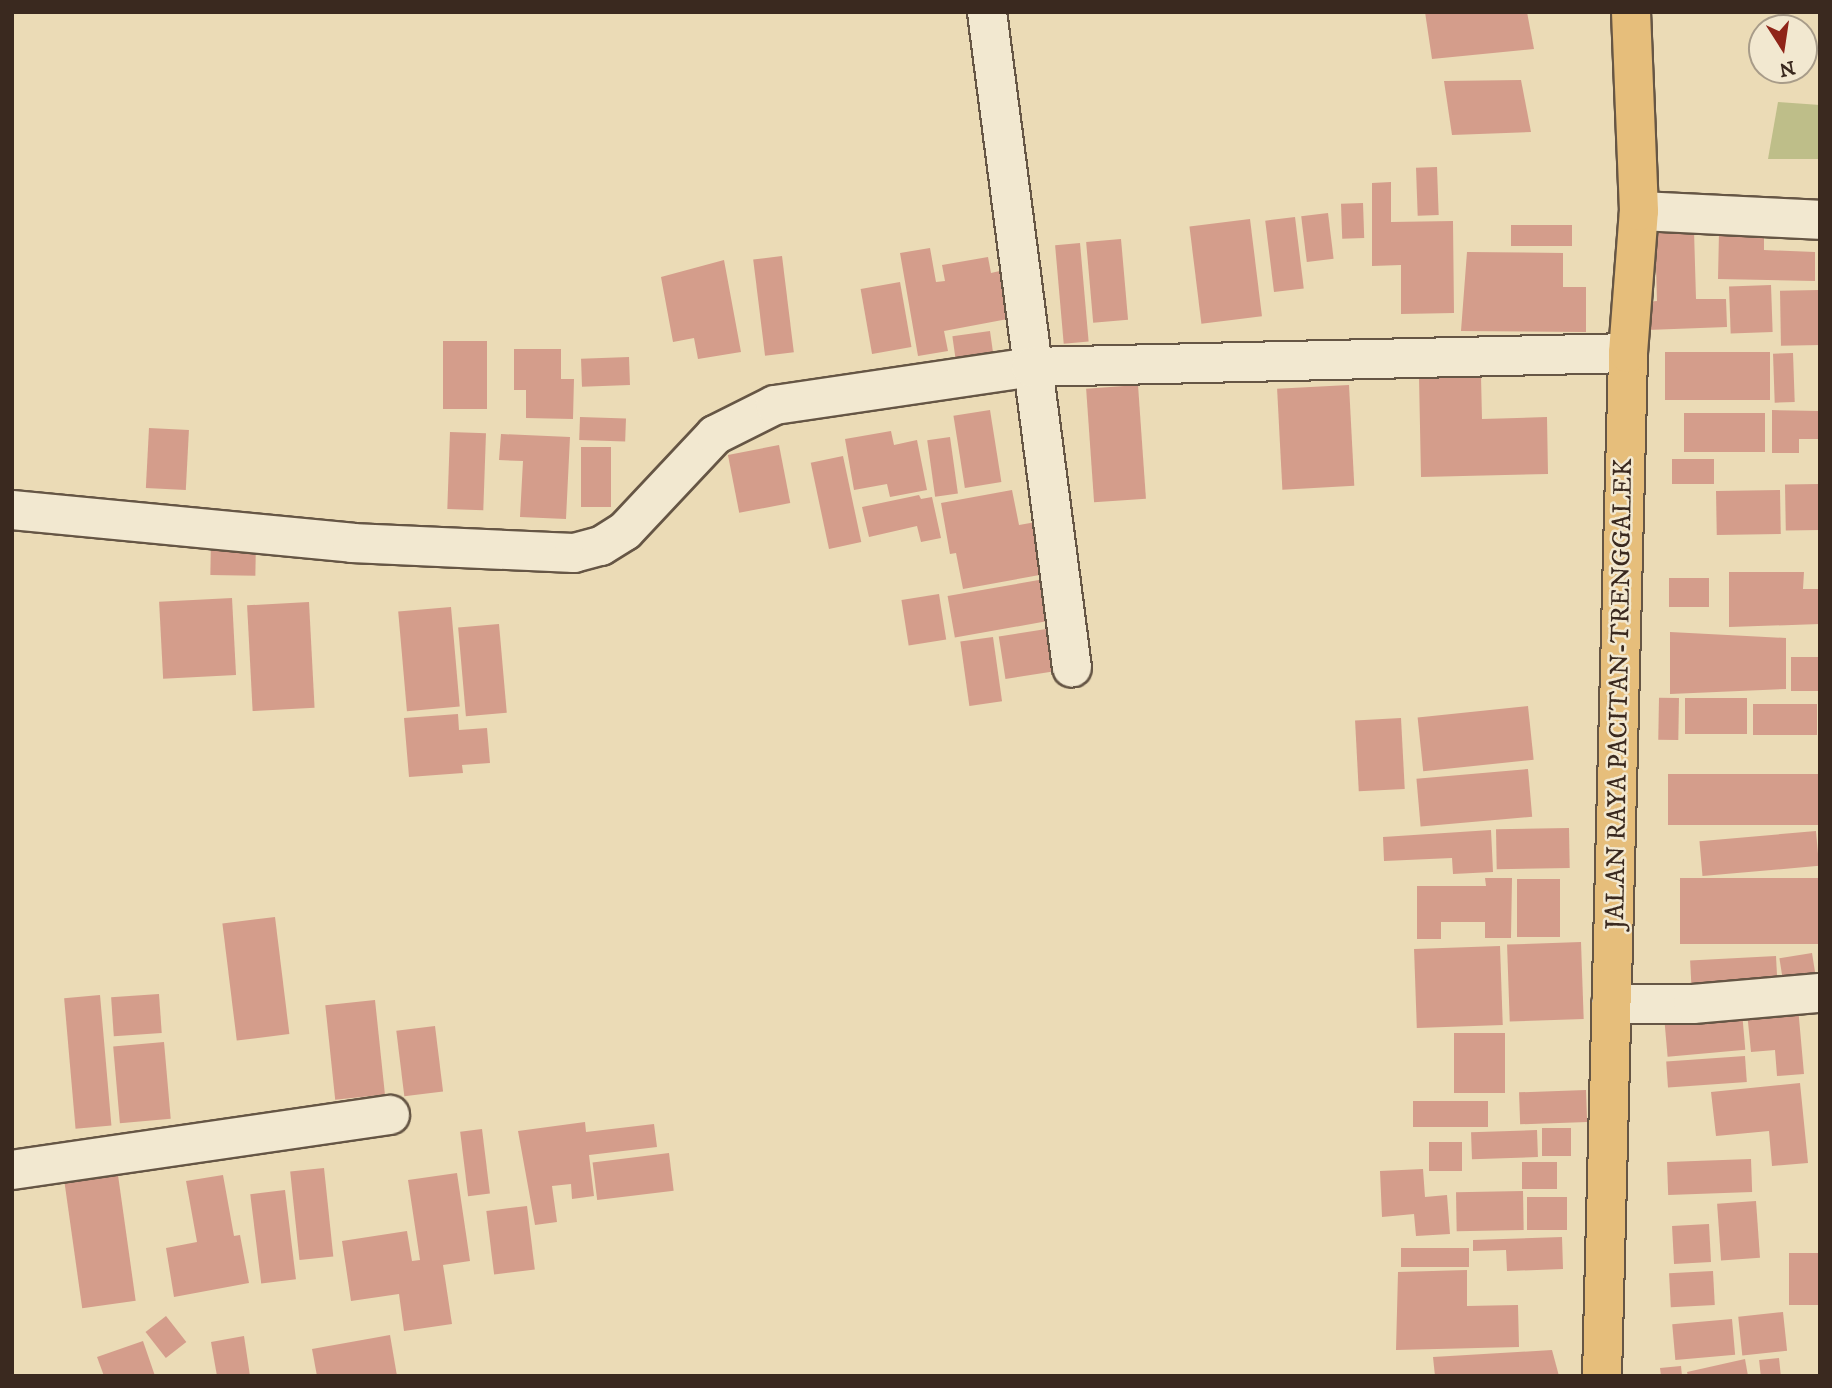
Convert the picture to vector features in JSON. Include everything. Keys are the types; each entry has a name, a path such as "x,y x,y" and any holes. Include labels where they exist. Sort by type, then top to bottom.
{"highway":[{"name":"JALAN RAYA PACITAN-TRENGGALEK","path":"1602,1376 1628,353 1639,211 1631,12"}],"street":[{"path":"987,12 1072,668"},
{"path":"1639,211 1820,220"},
{"path":"12,510 352,543 574,553 601,546 625,531 715,435 775,405 1031,367 1628,353"},
{"path":"1611,1004 1693,1004 1820,993"},
{"path":"12,1170 390,1115"}],"green space":[{"path":"1778,102 1820,105 1820,159 1768,159"}],"building":[{"path":"1425,12 1527,12 1534,49 1432,59"},
{"path":"1521,80 1531,132 1452,135 1444,81"},
{"path":"1437,167 1439,215 1418,216 1416,168"},
{"path":"1391,182 1391,222 1453,221 1454,313 1401,314 1401,265 1372,266 1372,183"},
{"path":"1363,203 1364,238 1342,239 1341,204"},
{"path":"1328,213 1334,259 1307,262 1301,216"},
{"path":"1295,217 1304,288 1274,292 1265,221"},
{"path":"1250,219 1262,316 1201,324 1189,226"},
{"path":"1511,225 1572,225 1572,246 1511,246"},
{"path":"1694,230 1696,299 1726,299 1727,327 1647,330 1646,302 1657,301 1655,232"},
{"path":"1719,232 1764,233 1764,250 1815,252 1815,281 1718,279"},
{"path":"1121,239 1128,320 1093,323 1086,242"},
{"path":"1080,243 1089,342 1064,344 1055,245"},
{"path":"930,248 936,282 945,281 942,265 988,257 991,273 1004,270 1013,318 944,331 948,351 918,356 900,253"},
{"path":"1467,252 1563,253 1563,287 1586,287 1586,332 1461,331"},
{"path":"782,256 794,352 765,356 753,260"},
{"path":"724,260 741,352 698,359 694,338 673,342 661,277"},
{"path":"900,282 911,347 872,354 861,289"},
{"path":"1771,285 1773,332 1731,333 1729,286"},
{"path":"1819,290 1820,345 1781,346 1780,291"},
{"path":"990,331 993,353 955,358 952,336"},
{"path":"443,341 487,341 487,409 443,409"},
{"path":"514,349 561,349 561,379 574,379 573,419 526,418 526,390 514,390"},
{"path":"1665,352 1770,352 1770,400 1665,400"},
{"path":"1793,353 1795,402 1775,403 1773,354"},
{"path":"629,357 630,385 582,387 581,359"},
{"path":"1481,376 1482,419 1547,417 1548,474 1421,477 1419,377"},
{"path":"1138,385 1146,499 1094,502 1086,389"},
{"path":"1349,385 1354,486 1282,490 1277,389"},
{"path":"990,410 1001,482 965,488 953,416"},
{"path":"1772,410 1820,411 1820,439 1799,439 1799,453 1772,453"},
{"path":"1684,413 1765,413 1765,452 1684,452"},
{"path":"580,417 626,419 625,442 579,440"},
{"path":"149,428 189,430 186,490 146,488"},
{"path":"891,431 894,445 917,440 927,490 890,497 887,484 854,490 845,439"},
{"path":"450,432 486,433 483,510 447,509"},
{"path":"501,434 570,437 566,519 520,517 523,461 499,460"},
{"path":"950,437 958,493 935,497 927,440"},
{"path":"779,445 790,503 739,513 728,455"},
{"path":"581,447 611,447 611,507 581,507"},
{"path":"843,456 861,542 829,549 811,463"},
{"path":"1672,459 1714,459 1714,484 1672,484"},
{"path":"1819,484 1820,530 1786,531 1785,485"},
{"path":"1012,490 1019,525 1036,522 1045,574 963,589 956,553 950,554 941,503"},
{"path":"1780,490 1781,534 1717,535 1716,491"},
{"path":"919,495 921,499 932,497 941,538 921,542 917,526 869,537 862,507"},
{"path":"211,538 256,539 255,576 210,575"},
{"path":"1729,572 1804,572 1803,589 1820,589 1820,624 1729,627"},
{"path":"1050,578 1057,619 955,637 948,596"},
{"path":"1669,578 1709,578 1709,607 1669,607"},
{"path":"939,594 946,639 909,645 901,600"},
{"path":"232,598 236,675 163,679 159,602"},
{"path":"309,602 315,708 253,711 247,605"},
{"path":"451,607 460,707 407,711 398,612"},
{"path":"499,624 507,713 466,716 458,628"},
{"path":"1059,627 1066,669 1005,679 999,637"},
{"path":"1670,632 1786,638 1786,689 1670,694"},
{"path":"993,637 1002,701 969,706 960,642"},
{"path":"1791,657 1820,657 1820,691 1791,691"},
{"path":"1659,698 1679,698 1678,740 1658,740"},
{"path":"1685,698 1747,698 1747,734 1685,734"},
{"path":"1753,704 1817,704 1817,735 1753,735"},
{"path":"1528,706 1534,760 1423,771 1418,718"},
{"path":"458,714 459,730 487,728 490,763 462,765 463,773 409,777 404,718"},
{"path":"1401,718 1405,789 1359,791 1355,720"},
{"path":"1528,769 1532,817 1421,827 1416,779"},
{"path":"1668,774 1820,774 1820,825 1668,825"},
{"path":"1569,828 1570,868 1497,869 1496,829"},
{"path":"1491,830 1493,872 1453,874 1452,858 1384,861 1383,837"},
{"path":"1816,831 1819,866 1702,876 1699,841"},
{"path":"1485,878 1512,878 1511,938 1485,938 1485,922 1441,922 1441,939 1417,939 1417,886 1486,886"},
{"path":"1680,878 1820,878 1820,944 1680,944"},
{"path":"1517,879 1560,879 1560,937 1517,937"},
{"path":"275,917 289,1034 237,1041 222,923"},
{"path":"1581,942 1584,1019 1510,1022 1507,945"},
{"path":"1500,946 1503,1025 1417,1028 1414,949"},
{"path":"1812,953 1817,986 1785,991 1779,958"},
{"path":"1776,956 1778,992 1692,996 1690,961"},
{"path":"159,994 162,1033 114,1036 111,997"},
{"path":"100,995 111,1126 76,1129 64,998"},
{"path":"375,1000 385,1094 335,1100 325,1005"},
{"path":"1798,1007 1804,1074 1777,1076 1775,1050 1751,1052 1747,1012"},
{"path":"1742,1012 1745,1050 1668,1057 1664,1019"},
{"path":"435,1026 443,1092 404,1096 396,1031"},
{"path":"1454,1033 1505,1033 1505,1093 1454,1093"},
{"path":"164,1042 171,1119 120,1123 113,1046"},
{"path":"1745,1056 1747,1082 1668,1087 1666,1062"},
{"path":"1800,1083 1808,1163 1772,1166 1769,1131 1716,1136 1711,1092"},
{"path":"1586,1090 1587,1122 1520,1124 1519,1092"},
{"path":"1413,1101 1488,1101 1488,1127 1413,1127"},
{"path":"585,1122 586,1132 654,1124 657,1147 589,1155 594,1196 572,1199 571,1184 552,1186 557,1222 535,1225 518,1131"},
{"path":"1542,1128 1571,1128 1571,1156 1542,1156"},
{"path":"482,1129 490,1194 468,1196 460,1132"},
{"path":"1537,1130 1538,1157 1472,1159 1471,1132"},
{"path":"1429,1142 1462,1142 1462,1171 1429,1171"},
{"path":"669,1153 674,1191 597,1200 593,1162"},
{"path":"1751,1159 1752,1192 1668,1195 1667,1162"},
{"path":"1522,1162 1557,1162 1557,1189 1522,1189"},
{"path":"324,1168 333,1257 299,1260 290,1172"},
{"path":"1423,1169 1425,1197 1447,1195 1450,1234 1416,1236 1414,1214 1382,1217 1380,1171"},
{"path":"457,1173 470,1261 443,1265 452,1324 404,1331 399,1294 351,1301 342,1241 407,1231 412,1261 420,1260 408,1180"},
{"path":"118,1175 136,1301 82,1308 65,1183"},
{"path":"223,1175 234,1236 240,1235 249,1283 174,1297 166,1248 197,1242 186,1181"},
{"path":"285,1190 296,1279 261,1284 250,1194"},
{"path":"1523,1191 1524,1230 1457,1231 1456,1192"},
{"path":"1527,1197 1567,1197 1567,1230 1527,1230"},
{"path":"1756,1201 1760,1258 1721,1261 1717,1204"},
{"path":"527,1206 535,1270 494,1275 486,1211"},
{"path":"1709,1224 1711,1262 1674,1264 1672,1226"},
{"path":"1562,1237 1563,1269 1507,1271 1506,1250 1473,1251 1473,1240"},
{"path":"1401,1248 1469,1248 1469,1267 1401,1267"},
{"path":"1789,1253 1820,1253 1820,1305 1789,1305"},
{"path":"1467,1270 1467,1306 1518,1305 1519,1347 1396,1350 1398,1272"},
{"path":"1713,1271 1715,1305 1671,1307 1669,1273"},
{"path":"1783,1312 1787,1351 1742,1355 1738,1317"},
{"path":"166,1316 186,1342 166,1358 146,1332"},
{"path":"1732,1319 1735,1355 1675,1360 1672,1324"},
{"path":"390,1335 397,1376 317,1376 312,1349"},
{"path":"244,1336 250,1376 217,1376 211,1342"},
{"path":"143,1341 155,1376 104,1376 97,1357"},
{"path":"1552,1350 1559,1376 1435,1376 1433,1357"},
{"path":"1779,1358 1781,1376 1761,1376 1759,1360"},
{"path":"1745,1359 1748,1376 1688,1376 1687,1372"},
{"path":"1681,1366 1682,1376 1661,1376 1660,1368"}]}
